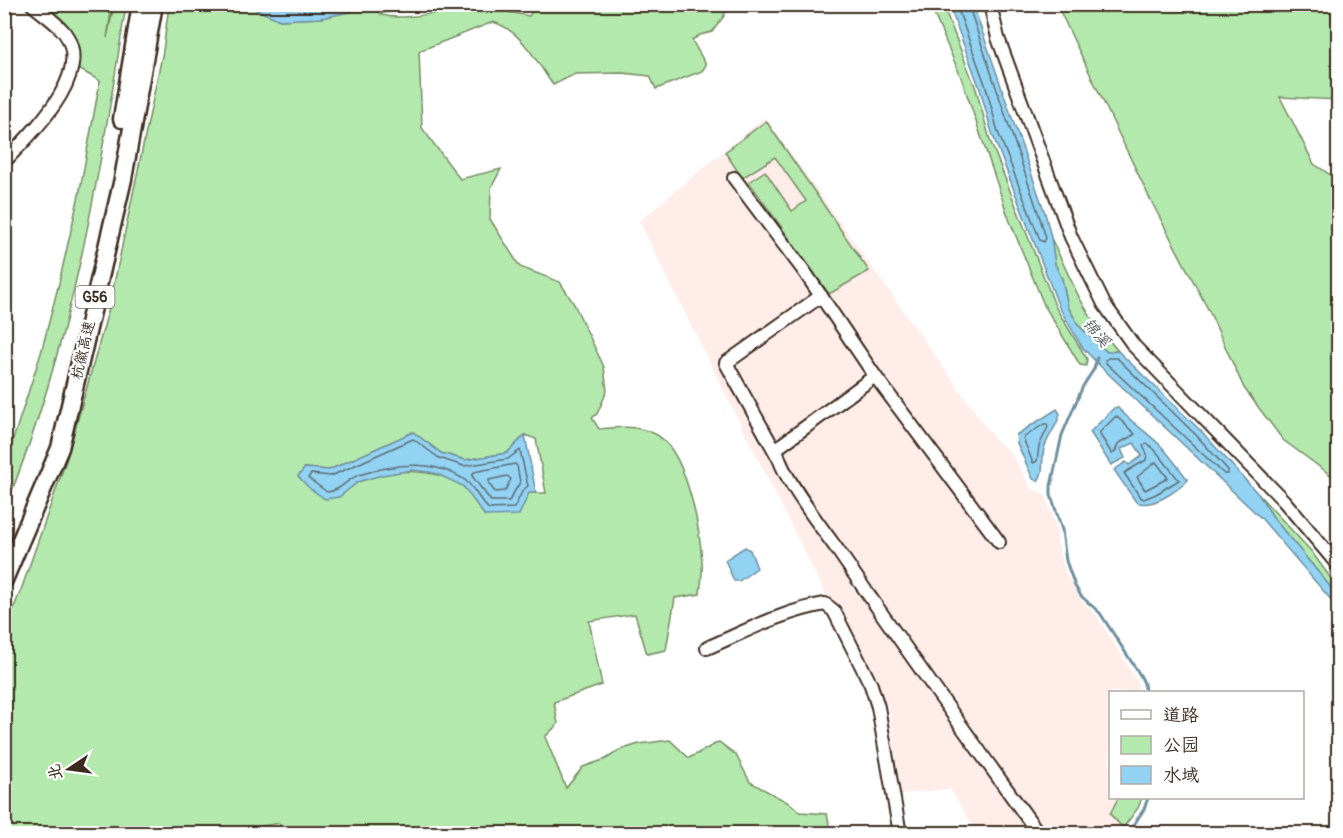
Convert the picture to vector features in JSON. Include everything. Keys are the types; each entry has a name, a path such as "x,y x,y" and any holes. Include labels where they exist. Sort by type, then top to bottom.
{"highway":[{"name":"杭徽高速","path":"4,551 51,443 113,179 141,4"},
{"name":"杭徽高速","path":"4,580 60,448 123,179 154,4"}],"street":[{"path":"4,162 51,110 72,68 73,56 64,32 32,4"},
{"path":"990,4 998,39 1071,237 1104,304 1134,346 1284,501 1338,565"},
{"path":"734,178 821,296 875,376 999,542"},
{"path":"821,296 726,363 795,489 910,657 1039,834"},
{"path":"777,455 777,448 875,376"},
{"path":"707,648 770,620 805,608 825,604 834,611 875,696 900,834"}],"shaded area":[{"path":"765,117 996,441 1010,451 1031,488 1045,495 1055,523 1060,556 1067,575 1080,599 1097,616 1138,683 1139,691 1109,691 1109,799 1117,799 1110,813 1123,828 1120,833 977,833 950,789 901,794 889,709 839,610 828,599 639,221"}],"green space":[{"path":"214,4 253,8 280,20 321,18 383,4 520,5 404,10 381,15 391,17 472,10 529,16 533,10 544,4 727,5 724,16 712,32 692,40 706,65 702,71 656,89 650,76 622,73 575,74 553,85 520,39 503,26 493,22 419,51 422,128 460,179 501,169 491,188 490,219 520,267 560,282 574,304 604,367 607,391 597,414 592,418 599,429 620,427 640,429 653,433 664,441 674,454 682,471 694,510 702,562 700,594 675,598 666,650 647,654 635,614 589,621 602,685 554,702 558,724 545,737 566,788 583,767 639,744 670,740 689,758 719,742 736,755 750,782 791,804 800,812 827,814 831,833 283,834 279,823 257,827 255,834 5,834 5,629 67,458 109,308 163,51 169,5","holes":["413,432 441,453 465,460 507,453 525,435 536,439 546,493 529,493 485,516 462,486 439,476 411,472 382,474 355,483 339,497 305,468 329,470"]},
{"path":"41,5 112,5 107,38 114,5 126,5 94,197 65,323 48,386 5,508 5,464 41,353 59,283 79,195 100,81 77,68 75,38 62,22"},
{"path":"930,5 943,5 976,89 990,140 1056,308 1087,359 1086,366 1080,365 1044,305 1009,219 961,77"},
{"path":"1057,5 1338,5 1338,100 1280,97 1314,164 1338,180 1338,483 1336,479 1283,440 1244,388 1210,313 1150,199"},
{"path":"766,121 869,271 829,294 749,182 765,171 792,211 806,201 775,157 742,178 725,152"},
{"path":"1051,238 1093,321 1118,351 1107,352 1079,326 1068,307 1062,279 1055,264"},
{"path":"1259,495 1311,551 1338,588 1338,596 1275,520"},
{"path":"1118,799 1142,799 1138,808 1123,828 1110,814"}],"water":[{"path":"329,4 383,5 321,18 280,20 253,8 214,5 277,5 297,8"},
{"path":"949,5 973,5 1045,213 1055,264 1062,279 1068,307 1079,326 1107,352 1118,351 1201,431 1259,495 1275,520 1338,596 1338,608 1261,518 1082,347 1059,307 992,133 980,89"},
{"path":"1117,407 1161,446 1188,480 1164,498 1142,504 1136,502 1114,470 1126,462 1129,465 1142,456 1134,443 1121,449 1125,458 1111,465 1090,432"},
{"path":"1057,409 1060,414 1045,445 1038,481 1033,479 1017,443 1016,435"},
{"path":"413,432 441,453 465,460 507,453 525,435 536,493 529,493 519,515 485,516 463,486 435,473 413,470 382,475 358,482 339,497 325,499 308,487 298,476 305,468 329,470"},
{"path":"745,547 750,550 757,568 739,581 734,581 725,560"}],"waterway":[{"path":"1097,358 1094,369 1083,386 1062,435 1051,495 1062,530 1066,561 1075,586 1081,596 1100,613 1140,675 1145,691"},
{"path":"1128,834 1148,799"}],"water label":[{"name":"锦溪","path":"1097,332"}]}
